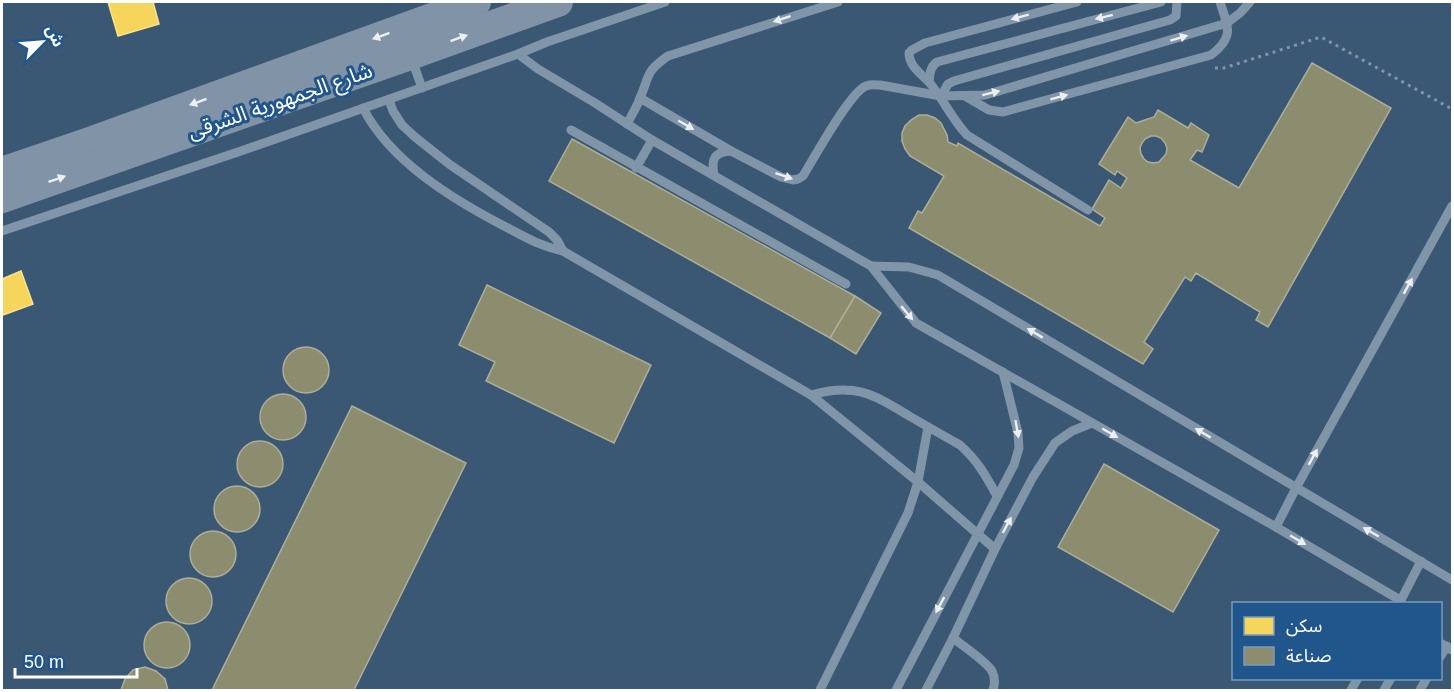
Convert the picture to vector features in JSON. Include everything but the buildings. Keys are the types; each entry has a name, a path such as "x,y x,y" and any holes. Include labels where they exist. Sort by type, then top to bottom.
{"main road":[{"name":"شارع الجمهورية الشرقى","path":"2,198 418,42 476,2"},
{"name":"شارع الجمهورية الشرقى","path":"2,172 87,143 418,42 558,2"}],"lane":[{"path":"2,231 389,100 546,42 665,2"},
{"path":"627,124 649,73 655,65 668,56 838,2"},
{"path":"1077,2 926,43 912,50 909,53 909,59 941,96 967,135 1088,210"},
{"path":"929,82 931,69 937,62 1161,2"},
{"path":"941,96 948,84 962,79 1170,20 1176,16 1177,2"},
{"path":"964,96 989,110 1003,112 1211,55 1221,48 1228,33 1220,2"},
{"path":"640,98 731,151 781,177 793,180 803,176 840,116 865,86 880,85 941,96 985,95 1227,23 1250,2"},
{"path":"418,42 422,88"},
{"path":"518,54 538,69 596,103 652,140 871,266 916,323 1276,527 1400,602 1421,561"},
{"path":"389,100 396,117 408,132 449,164 549,232 563,250"},
{"path":"363,108 369,120 389,145 437,186 478,213 537,244 563,250 811,395 918,482 995,549"},
{"path":"571,130 846,284"},
{"path":"636,168 652,140"},
{"path":"714,175 713,159 718,154 731,151"},
{"path":"1276,527 1452,206"},
{"path":"871,266 909,267 938,275 1452,580"},
{"path":"896,690 1014,465 1018,448 1018,433 1003,372"},
{"path":"811,395 828,390 845,389 879,398 972,455 997,496"},
{"path":"926,690 1033,477 1055,443 1072,431 1092,423"},
{"path":"820,690 908,513 918,482 928,427"},
{"path":"953,638 991,668 995,684 993,690"}],"path":[{"path":"1224,68 1321,37 1452,109"}]}
